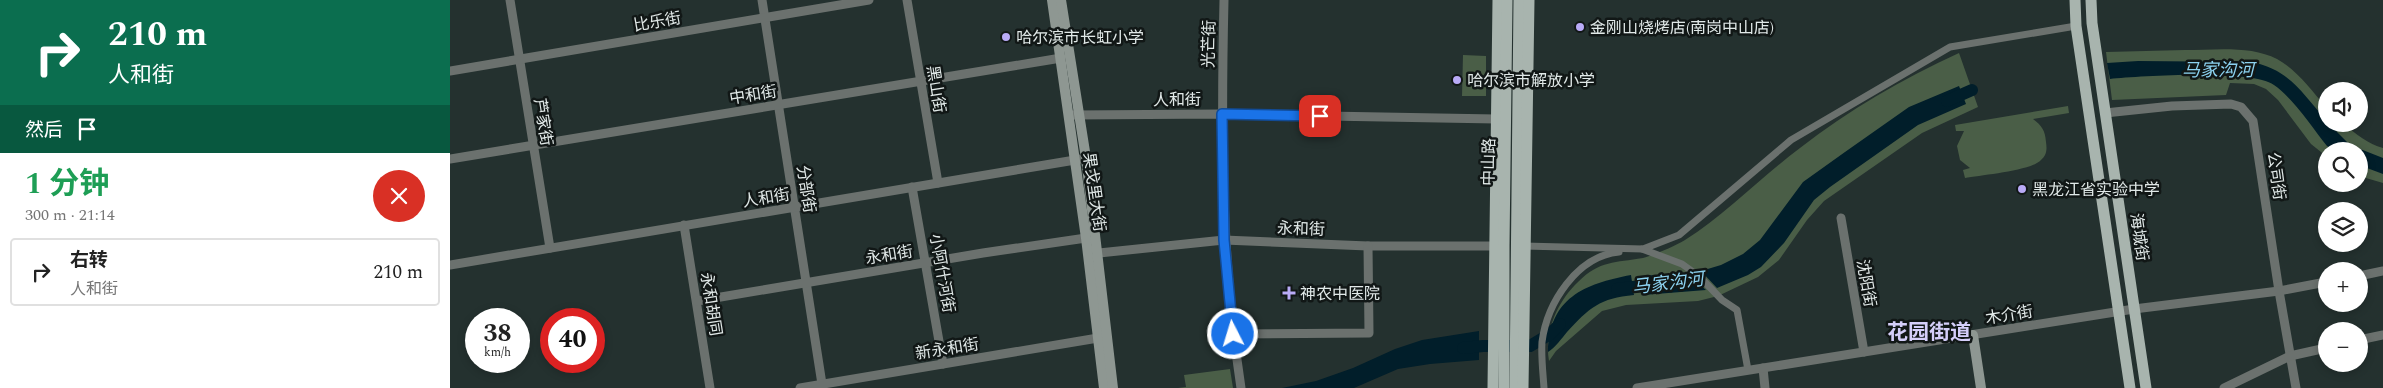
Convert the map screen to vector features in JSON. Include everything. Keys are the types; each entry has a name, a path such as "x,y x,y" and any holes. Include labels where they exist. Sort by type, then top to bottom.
{"main road":[{"name":"果戈里大街","path":"1052,0 1061,58 1074,114"},
{"name":"果戈里大街","path":"1061,0 1074,114 1099,253 1113,388"},
{"path":"1498,0 1496,119 1498,246"},
{"name":"中山路","path":"1498,324 1498,246 1507,0"},
{"name":"中山路","path":"1519,0 1521,246"},
{"path":"1504,388 1514,364 1521,325 1521,246 1529,0"},
{"name":"海城街","path":"2075,0 2076,26 2130,388"},
{"name":"海城街","path":"2091,0 2092,23 2146,388"},
{"name":"果戈里大街","path":"1081,159 1086,238 1104,388"},
{"path":"1498,324 1523,388"},
{"path":"1493,388 1492,364 1498,324"},
{"path":"1973,335 1981,388"},
{"path":"1498,388 1514,364"},
{"path":"1514,364 1515,388"},
{"path":"1514,364 1519,388"}],"street":[{"name":"芦家街","path":"510,0 550,248"},
{"name":"分部街","path":"762,0 822,384"},
{"name":"比乐街","path":"450,71 869,0"},
{"name":"黑山街","path":"907,0 938,183"},
{"name":"光芒街","path":"1224,0 1222,114 1224,240 1233,334 1241,388"},
{"path":"1544,388 1542,342 1550,311 1561,291 1577,272 1613,252 1642,249 1679,235 1791,140 1950,47 2076,26"},
{"name":"中和街","path":"450,159 1061,58"},
{"name":"公司街","path":"2105,113 2172,106 2231,104 2241,107 2253,121 2296,388"},
{"name":"人和街","path":"1074,114 1222,114 1496,119"},
{"name":"人和街","path":"450,265 1081,159"},
{"name":"小阿什河街","path":"912,187 943,364"},
{"name":"沈阳街","path":"1841,218 1864,352"},
{"name":"永和胡同","path":"684,226 710,388"},
{"name":"永和街","path":"697,300 1086,238"},
{"name":"永和街","path":"1099,253 1224,240 1368,246 1498,246"},
{"path":"1233,334 1369,333 1368,246"},
{"path":"1521,246 1642,249 1671,258 1700,277 1718,296 1738,310 1748,370"},
{"path":"2368,274 2383,271"},
{"name":"木介街","path":"1637,388 2134,309 2279,291 2318,284"},
{"path":"2368,338 2383,335"},
{"name":"新永和街","path":"800,388 1098,338"},
{"path":"2224,388 2290,356 2318,350"},
{"path":"1763,368 1765,388"}],"green space":[{"path":"2220,49 2256,52 2277,59 2291,69 2318,98 2318,132 2354,132 2367,141 2383,148 2383,183 2368,179 2368,142 2318,142 2318,150 2311,144 2278,100 2266,89 2254,84 2230,83 2226,95 2112,100 2106,52"},
{"path":"1959,53 1978,107 1922,133 1824,201 1807,220 1779,260 1758,277 1718,296 1698,301 1626,305 1602,311 1556,351 1549,361 1548,339 1558,308 1571,290 1586,275 1601,266 1648,257 1685,240 1715,219 1786,159 1857,108 1917,73"},
{"path":"1463,55 1486,56 1486,96 1462,96"},
{"path":"2068,106 2069,113 2033,119 2044,131 2046,138 2046,152 2036,164 2017,170 1965,178 1963,170 1970,168 1960,160 1957,146 1964,131 1956,131 1955,125"},
{"path":"1230,369 1233,388 1178,388 1186,387 1184,375"}],"water":[{"path":"2138,61 2252,62 2265,66 2286,77 2318,111 2318,132 2337,132 2347,142 2324,142 2295,105 2274,85 2262,80 2220,75 2169,75 2110,79 2107,63"},
{"path":"1959,86 1966,104 1918,125 1830,187 1814,200 1784,243 1761,267 1748,275 1717,288 1701,271 1721,265 1743,254 1760,240 1803,182 1909,107"},
{"path":"2368,152 2383,158 2383,174 2368,168"},
{"path":"1687,273 1706,290 1643,295 1640,276"},
{"path":"1631,275 1634,295 1622,296 1596,306 1582,317 1548,352 1550,334 1555,318 1562,306 1584,289 1598,283"},
{"path":"1479,331 1479,360 1398,369 1354,388 1282,388 1316,381 1422,340"}],"waterway":[{"name":"马家沟河","path":"1947,101 1972,90"},
{"name":"马家沟河","path":"1617,289 1657,284"},
{"name":"马家沟河","path":"1463,348 1530,346 1550,334 1560,324"}],"place":[{"name":"金刚山烧烤店(南岗中山店)","path":"1580,27"},
{"name":"哈尔滨市长虹小学","path":"1006,37"},
{"name":"哈尔滨市解放小学","path":"1457,80"},
{"name":"黑龙江省实验中学","path":"2022,189"},
{"name":"神农中医院","path":"1289,293"}],"district":[{"name":"花园街道","path":"1929,332"}],"route":[{"path":"1233,334 1224,240 1222,114 1320,116"}]}
